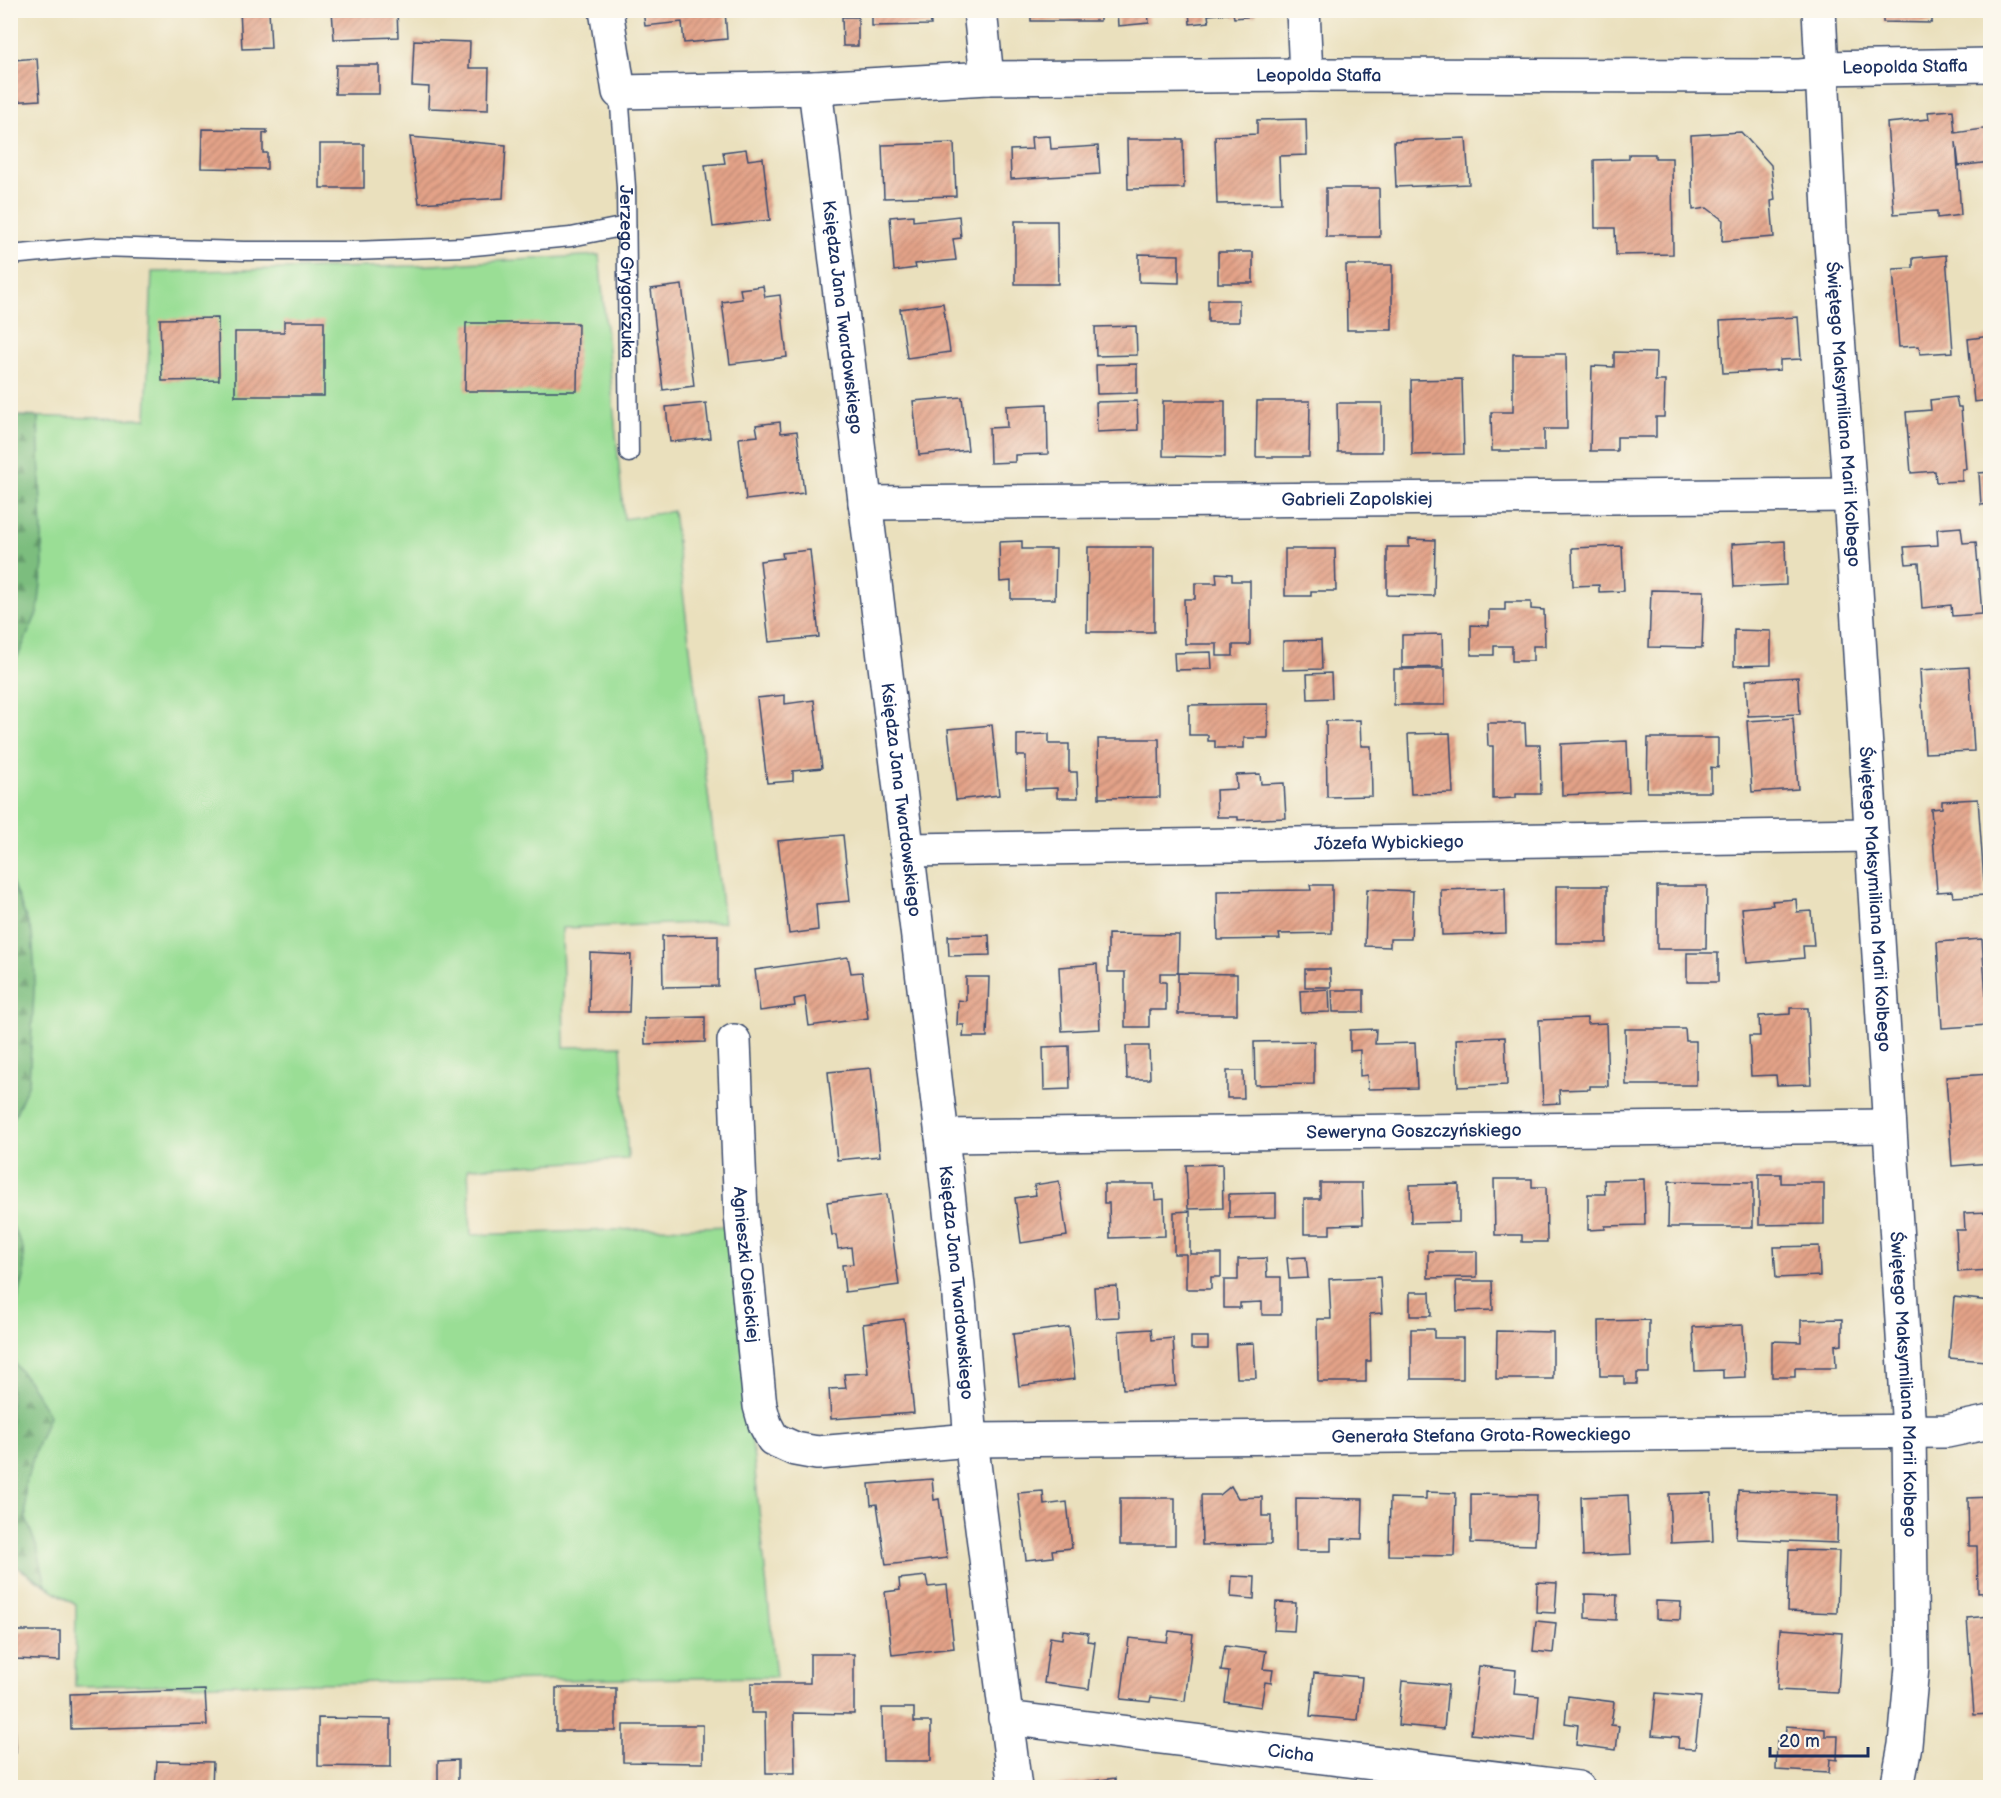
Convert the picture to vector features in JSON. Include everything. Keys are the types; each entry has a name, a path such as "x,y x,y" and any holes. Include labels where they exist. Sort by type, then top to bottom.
{"street":[{"path":"606,10 620,92 815,88"},
{"path":"980,10 987,78"},
{"path":"1303,10 1306,75"},
{"name":"Świętego Maksymiliana Marii Kolbego","path":"1819,10 1830,230 1850,495 1909,1431 1912,1667 1905,1745 1897,1788"},
{"name":"Leopolda Staffa","path":"815,88 987,78 1306,75 1800,76 1821,71 1990,65"},
{"name":"Księdza Jana Twardowskiego","path":"815,88 942,1136 971,1440 1015,1788"},
{"name":"Gabrieli Zapolskiej","path":"865,503 1850,495"},
{"name":"Józefa Wybickiego","path":"907,850 1871,835"},
{"name":"Agnieszki Osieckiej","path":"734,1041 741,1214 760,1406 765,1424 773,1439 795,1449 817,1453"},
{"name":"Seweryna Goszczyńskiego","path":"942,1136 1889,1126"},
{"name":"Generała Stefana Grota-Roweckiego","path":"817,1453 971,1440 1947,1431 1990,1422"},
{"name":"Cicha","path":"1005,1718 1578,1788"}],"lane":[{"name":"Jerzego Grygorczuka","path":"620,92 626,187 629,453"},
{"path":"10,255 97,247 244,251 352,251 463,247 571,237 626,226"}],"green space":[{"path":"599,255 624,519 673,511 724,922 562,928 564,1047 621,1046 628,1159 468,1168 471,1235 730,1226 776,1677 75,1686 76,1605 11,1563 10,416 146,419 152,272 415,266"},
{"path":"11,416 38,417 43,565 38,611 18,656 11,663"},
{"path":"11,880 32,933 35,974 29,1083 11,1124"},
{"path":"10,1221 23,1248 24,1277 16,1307 12,1342 15,1364 32,1386 49,1416 25,1485 26,1518 38,1551 46,1585 11,1563"}],"building":[{"path":"240,10 269,10 271,48 242,49"},
{"path":"332,10 397,10 398,37 334,39"},
{"path":"643,10 725,10 727,39 684,43 682,22 645,26"},
{"path":"872,10 930,10 931,25 872,26"},
{"path":"1031,10 1100,10 1100,21 1031,21"},
{"path":"1117,10 1148,10 1149,23 1118,26"},
{"path":"1189,10 1256,10 1256,16 1234,18 1233,13 1208,15 1209,22 1190,24"},
{"path":"1883,10 1932,10 1932,23 1883,22"},
{"path":"842,17 858,17 858,46 843,46"},
{"path":"414,40 470,42 469,68 489,68 488,110 428,108 429,87 412,86"},
{"path":"10,42 12,42 14,60 37,58 40,100 10,102"},
{"path":"336,65 379,65 379,94 335,94"},
{"path":"1953,110 1955,133 1990,128 1990,162 1959,166 1956,142 1961,215 1937,218 1937,211 1894,214 1887,123 1929,119 1928,112"},
{"path":"1306,119 1307,155 1279,156 1281,203 1217,204 1215,136 1257,134 1257,120"},
{"path":"202,129 267,130 267,134 263,133 263,153 267,153 267,169 201,168"},
{"path":"1741,132 1771,165 1775,200 1771,201 1774,237 1722,241 1723,220 1707,208 1693,210 1691,135"},
{"path":"1050,136 1051,149 1098,146 1100,174 1011,179 1010,150 1032,149 1031,137"},
{"path":"410,137 506,145 503,198 419,203"},
{"path":"1466,138 1469,184 1396,187 1394,141"},
{"path":"1127,139 1183,139 1184,188 1128,189"},
{"path":"954,143 956,196 884,198 882,145"},
{"path":"320,144 364,144 364,188 320,188"},
{"path":"746,149 748,160 763,158 770,220 713,227 705,165 725,163 723,152"},
{"path":"1629,154 1655,154 1655,158 1672,158 1673,254 1616,255 1615,228 1595,228 1594,160 1629,159"},
{"path":"1326,188 1379,188 1380,237 1326,237"},
{"path":"913,215 913,221 959,216 961,238 953,239 956,260 915,264 916,268 894,271 890,217"},
{"path":"1015,221 1057,221 1058,284 1015,284"},
{"path":"1218,252 1253,252 1253,283 1218,283"},
{"path":"1139,254 1179,255 1179,283 1139,282"},
{"path":"1946,255 1953,352 1920,354 1919,346 1899,347 1893,269 1913,268 1913,258"},
{"path":"1346,265 1392,265 1392,330 1347,330"},
{"path":"682,285 694,386 663,390 651,289"},
{"path":"763,286 765,297 780,295 787,357 730,364 722,302 742,299 740,289"},
{"path":"1208,300 1239,300 1239,322 1208,322"},
{"path":"943,303 950,352 907,358 900,309"},
{"path":"1798,317 1801,359 1780,360 1780,370 1723,373 1720,321"},
{"path":"218,318 219,380 162,381 160,319"},
{"path":"284,321 324,321 324,396 235,396 235,332 284,332"},
{"path":"466,323 578,323 577,391 465,391"},
{"path":"1136,326 1137,355 1096,356 1095,327"},
{"path":"1990,336 1990,400 1974,402 1968,339"},
{"path":"1614,352 1656,353 1655,381 1665,381 1664,417 1656,417 1656,437 1617,437 1617,451 1590,451 1592,366 1614,367"},
{"path":"1513,354 1566,354 1567,429 1544,429 1544,451 1492,451 1491,412 1513,412"},
{"path":"1137,364 1137,393 1097,394 1096,365"},
{"path":"1462,379 1464,454 1412,455 1411,380"},
{"path":"962,397 968,450 919,455 913,401"},
{"path":"1956,397 1958,407 1961,407 1966,469 1962,469 1962,481 1936,482 1935,471 1911,473 1906,412 1931,410 1930,400"},
{"path":"1137,401 1138,430 1097,432 1096,402"},
{"path":"1163,401 1225,401 1225,457 1163,456"},
{"path":"1257,401 1310,401 1309,457 1256,457"},
{"path":"706,403 710,438 670,442 666,407"},
{"path":"1337,403 1382,403 1382,452 1338,452"},
{"path":"1047,404 1048,454 1015,455 1015,462 990,463 989,428 1007,427 1006,406"},
{"path":"780,422 781,433 797,431 804,493 746,500 739,438 758,436 756,425"},
{"path":"1990,472 1990,504 1981,505 1979,473"},
{"path":"1961,527 1963,543 1976,542 1982,614 1952,616 1951,605 1922,608 1919,563 1906,564 1904,547 1938,545 1937,529"},
{"path":"1409,539 1435,540 1434,596 1387,595 1387,547 1409,547"},
{"path":"1022,541 1022,549 1056,549 1055,599 1011,599 1011,581 1000,582 999,542"},
{"path":"1785,541 1786,585 1734,587 1732,544"},
{"path":"1622,546 1624,591 1599,592 1599,585 1573,586 1572,548"},
{"path":"1088,547 1154,547 1154,632 1087,632"},
{"path":"1285,549 1335,549 1336,591 1311,591 1311,596 1285,596"},
{"path":"810,550 819,637 769,642 760,561 783,558 782,553"},
{"path":"1216,573 1232,574 1232,581 1250,581 1250,645 1233,645 1233,656 1217,656 1217,644 1185,644 1184,599 1195,599 1195,583 1217,583"},
{"path":"1651,590 1704,591 1702,648 1649,647"},
{"path":"1505,602 1531,602 1531,609 1544,610 1545,646 1533,646 1533,661 1512,661 1512,646 1494,646 1494,655 1471,655 1471,625 1489,626 1489,610 1505,610"},
{"path":"1734,630 1771,631 1771,665 1734,666"},
{"path":"1442,634 1443,667 1402,668 1402,635"},
{"path":"1321,640 1322,669 1283,670 1283,641"},
{"path":"1211,652 1212,669 1175,670 1174,653"},
{"path":"1969,667 1974,751 1925,753 1920,670"},
{"path":"1394,669 1445,669 1445,705 1394,705"},
{"path":"1331,673 1332,698 1308,699 1307,674"},
{"path":"1798,677 1800,714 1748,716 1746,680"},
{"path":"785,695 785,704 814,700 822,768 793,771 793,781 767,783 757,698"},
{"path":"1268,704 1268,738 1244,738 1244,748 1215,748 1215,741 1208,741 1208,735 1189,735 1189,705"},
{"path":"1793,718 1798,789 1752,792 1747,721"},
{"path":"1360,720 1361,746 1371,746 1372,796 1327,797 1326,721"},
{"path":"1487,723 1525,723 1526,745 1540,745 1541,794 1516,794 1516,798 1493,799 1493,746 1488,746"},
{"path":"992,725 999,795 956,800 948,729"},
{"path":"1450,733 1453,793 1411,794 1408,734"},
{"path":"1049,734 1049,744 1069,744 1069,772 1077,772 1078,798 1057,798 1057,788 1026,789 1026,756 1017,756 1017,735"},
{"path":"1648,738 1718,738 1718,768 1711,767 1711,792 1647,792"},
{"path":"1098,739 1159,739 1160,797 1099,798"},
{"path":"1627,741 1629,792 1562,795 1561,744"},
{"path":"1260,774 1261,784 1284,783 1286,818 1238,820 1238,817 1217,817 1216,790 1237,789 1236,775"},
{"path":"1978,799 1985,895 1953,897 1952,891 1937,892 1931,809 1942,808 1942,801"},
{"path":"843,835 850,901 816,904 818,930 789,934 778,841"},
{"path":"1310,885 1332,885 1332,933 1279,934 1280,939 1218,940 1217,891 1311,890"},
{"path":"1556,886 1607,886 1607,943 1556,943"},
{"path":"1657,886 1707,886 1706,949 1657,949"},
{"path":"1505,888 1506,933 1442,935 1441,890"},
{"path":"1367,889 1413,891 1411,939 1390,939 1390,947 1365,946"},
{"path":"1796,899 1797,912 1811,911 1814,946 1803,946 1804,958 1747,963 1742,908 1773,905 1772,901"},
{"path":"1108,934 1179,935 1178,973 1160,973 1160,982 1166,982 1166,1010 1149,1010 1149,1027 1125,1027 1125,972 1108,972"},
{"path":"718,935 718,986 663,987 662,936"},
{"path":"989,935 990,955 949,956 948,936"},
{"path":"1982,939 1988,1025 1942,1028 1937,942"},
{"path":"590,953 631,955 629,1012 589,1012"},
{"path":"1687,953 1718,953 1718,982 1687,982"},
{"path":"848,957 851,973 862,972 868,1018 809,1026 805,997 794,999 795,1006 760,1011 755,970"},
{"path":"1097,964 1100,1029 1062,1031 1059,967"},
{"path":"1305,969 1330,969 1331,987 1305,987"},
{"path":"1178,973 1237,974 1237,1014 1178,1014"},
{"path":"966,977 989,977 987,1037 963,1037 964,1025 957,1025 958,1000 966,1001"},
{"path":"1329,989 1330,1012 1301,1013 1300,991"},
{"path":"1332,990 1364,990 1364,1012 1333,1012"},
{"path":"1790,1008 1808,1008 1811,1084 1777,1085 1776,1075 1751,1076 1749,1036 1760,1036 1759,1016 1790,1014"},
{"path":"705,1017 705,1042 645,1044 644,1018"},
{"path":"1587,1018 1587,1024 1606,1023 1608,1086 1559,1090 1560,1103 1543,1104 1539,1020"},
{"path":"1376,1029 1375,1044 1415,1043 1417,1088 1368,1089 1367,1075 1360,1076 1360,1050 1350,1051 1350,1030"},
{"path":"1625,1029 1685,1029 1686,1041 1696,1041 1696,1085 1626,1085"},
{"path":"1505,1037 1507,1085 1458,1087 1456,1039"},
{"path":"1314,1041 1314,1084 1255,1085 1254,1042"},
{"path":"1069,1046 1070,1089 1044,1090 1043,1047"},
{"path":"1126,1046 1149,1046 1150,1079 1127,1079"},
{"path":"871,1068 880,1156 837,1160 828,1072"},
{"path":"1227,1071 1243,1071 1244,1098 1227,1098"},
{"path":"1990,1074 1990,1163 1952,1166 1946,1077"},
{"path":"1222,1164 1223,1208 1188,1209 1186,1165"},
{"path":"1759,1174 1781,1174 1781,1183 1824,1183 1824,1224 1759,1225"},
{"path":"1494,1179 1532,1179 1532,1187 1546,1187 1547,1242 1522,1242 1522,1235 1495,1235"},
{"path":"1644,1179 1645,1225 1605,1226 1605,1229 1588,1230 1588,1194 1605,1194 1604,1180"},
{"path":"1059,1181 1067,1236 1021,1243 1015,1198 1036,1195 1034,1185"},
{"path":"1669,1181 1753,1182 1753,1227 1668,1227"},
{"path":"1320,1183 1362,1183 1363,1224 1330,1225 1330,1234 1304,1234 1304,1199 1320,1199"},
{"path":"1104,1184 1154,1184 1155,1200 1164,1199 1165,1236 1110,1238 1109,1203 1104,1203"},
{"path":"1459,1184 1459,1222 1411,1223 1410,1185"},
{"path":"1276,1193 1276,1217 1229,1218 1229,1194"},
{"path":"887,1194 899,1285 845,1292 842,1265 853,1264 851,1247 838,1249 836,1235 832,1235 827,1202"},
{"path":"1190,1211 1190,1254 1221,1254 1221,1277 1211,1277 1211,1289 1186,1289 1186,1254 1174,1254 1174,1212"},
{"path":"1990,1212 1990,1270 1958,1272 1956,1230 1965,1230 1964,1213"},
{"path":"1819,1246 1820,1276 1776,1278 1774,1247"},
{"path":"1428,1251 1477,1251 1477,1277 1428,1278"},
{"path":"1306,1257 1308,1278 1289,1279 1287,1258"},
{"path":"1266,1258 1267,1277 1281,1277 1281,1315 1262,1315 1262,1302 1240,1303 1240,1308 1224,1308 1224,1280 1238,1280 1238,1259"},
{"path":"1380,1277 1382,1313 1370,1314 1371,1361 1366,1361 1366,1382 1318,1382 1317,1319 1331,1319 1329,1279"},
{"path":"1456,1281 1492,1281 1493,1310 1457,1311"},
{"path":"1117,1286 1119,1317 1096,1318 1094,1287"},
{"path":"1410,1292 1430,1292 1431,1316 1410,1316"},
{"path":"1954,1297 1990,1301 1986,1361 1949,1358"},
{"path":"904,1319 914,1413 831,1419 829,1389 846,1388 844,1374 868,1373 863,1324"},
{"path":"1842,1319 1842,1344 1835,1345 1836,1368 1795,1368 1795,1377 1772,1377 1772,1341 1801,1342 1801,1320"},
{"path":"1649,1320 1649,1373 1637,1373 1637,1384 1624,1384 1624,1376 1600,1376 1599,1321"},
{"path":"1743,1325 1745,1377 1723,1378 1723,1370 1695,1371 1693,1327"},
{"path":"1069,1327 1075,1379 1019,1386 1013,1334"},
{"path":"1151,1329 1152,1340 1173,1338 1176,1386 1123,1389 1119,1331"},
{"path":"1411,1329 1434,1329 1434,1338 1463,1338 1463,1379 1411,1379"},
{"path":"1497,1331 1553,1332 1553,1379 1496,1379"},
{"path":"1191,1337 1208,1337 1208,1349 1191,1349"},
{"path":"1254,1343 1256,1378 1237,1378 1235,1344"},
{"path":"932,1479 934,1500 939,1499 947,1558 886,1565 877,1504 871,1505 869,1484"},
{"path":"1231,1486 1238,1498 1262,1497 1262,1516 1271,1516 1271,1544 1202,1545 1201,1495 1220,1495"},
{"path":"1738,1490 1838,1494 1837,1543 1736,1539"},
{"path":"1043,1491 1044,1505 1067,1502 1072,1548 1052,1550 1053,1557 1026,1560 1018,1493"},
{"path":"1426,1492 1456,1493 1454,1556 1389,1555 1390,1498 1426,1499"},
{"path":"1711,1493 1713,1541 1671,1543 1669,1494"},
{"path":"1471,1494 1537,1495 1535,1545 1471,1543"},
{"path":"1628,1495 1631,1554 1583,1556 1581,1497"},
{"path":"1990,1497 1990,1592 1978,1593 1977,1546 1969,1546 1968,1498"},
{"path":"1120,1498 1175,1498 1175,1545 1120,1545"},
{"path":"1296,1498 1363,1499 1362,1539 1331,1538 1331,1551 1296,1551"},
{"path":"1789,1550 1839,1551 1837,1613 1787,1611"},
{"path":"926,1576 928,1587 947,1585 954,1648 892,1655 885,1592 900,1590 899,1579"},
{"path":"1232,1576 1255,1577 1254,1599 1231,1597"},
{"path":"1537,1582 1557,1583 1555,1613 1536,1612"},
{"path":"1585,1594 1617,1595 1616,1620 1585,1618"},
{"path":"1656,1601 1681,1602 1680,1620 1656,1619"},
{"path":"1276,1602 1296,1603 1294,1631 1274,1630"},
{"path":"1990,1616 1990,1714 1974,1715 1967,1618"},
{"path":"1536,1621 1556,1623 1553,1653 1533,1651"},
{"path":"1780,1629 1842,1633 1838,1693 1777,1690"},
{"path":"1063,1630 1088,1633 1087,1641 1095,1642 1089,1689 1044,1683 1050,1637 1062,1639"},
{"path":"16,1631 60,1631 60,1661 16,1659"},
{"path":"1169,1631 1193,1634 1185,1701 1151,1697 1150,1702 1121,1699 1129,1638 1167,1642"},
{"path":"1225,1646 1266,1651 1263,1669 1273,1670 1271,1683 1265,1682 1261,1707 1225,1702 1229,1672 1221,1671"},
{"path":"810,1654 854,1654 854,1714 794,1713 795,1773 766,1773 765,1713 751,1713 751,1683 810,1683"},
{"path":"1479,1666 1516,1670 1514,1694 1539,1696 1535,1741 1471,1734"},
{"path":"1314,1673 1362,1677 1358,1720 1310,1716"},
{"path":"1402,1681 1448,1685 1444,1729 1398,1725"},
{"path":"556,1688 616,1688 616,1731 556,1731"},
{"path":"205,1690 207,1725 71,1729 70,1694"},
{"path":"1656,1693 1701,1697 1695,1749 1678,1748 1679,1737 1652,1735"},
{"path":"1568,1696 1614,1702 1611,1725 1619,1726 1616,1750 1576,1745 1578,1725 1565,1723"},
{"path":"882,1708 914,1708 914,1722 931,1722 931,1761 883,1761"},
{"path":"318,1718 391,1719 391,1767 318,1766"},
{"path":"10,1721 15,1721 16,1753 10,1753"},
{"path":"623,1725 703,1725 703,1763 623,1762"},
{"path":"1786,1726 1825,1729 1825,1736 1838,1736 1837,1760 1830,1759 1829,1773 1776,1770 1777,1740 1785,1741"},
{"path":"458,1760 458,1788 438,1788 438,1761"},
{"path":"157,1761 213,1762 212,1788 155,1788"},
{"path":"1115,1778 1116,1788 1053,1788 1053,1786"}]}
